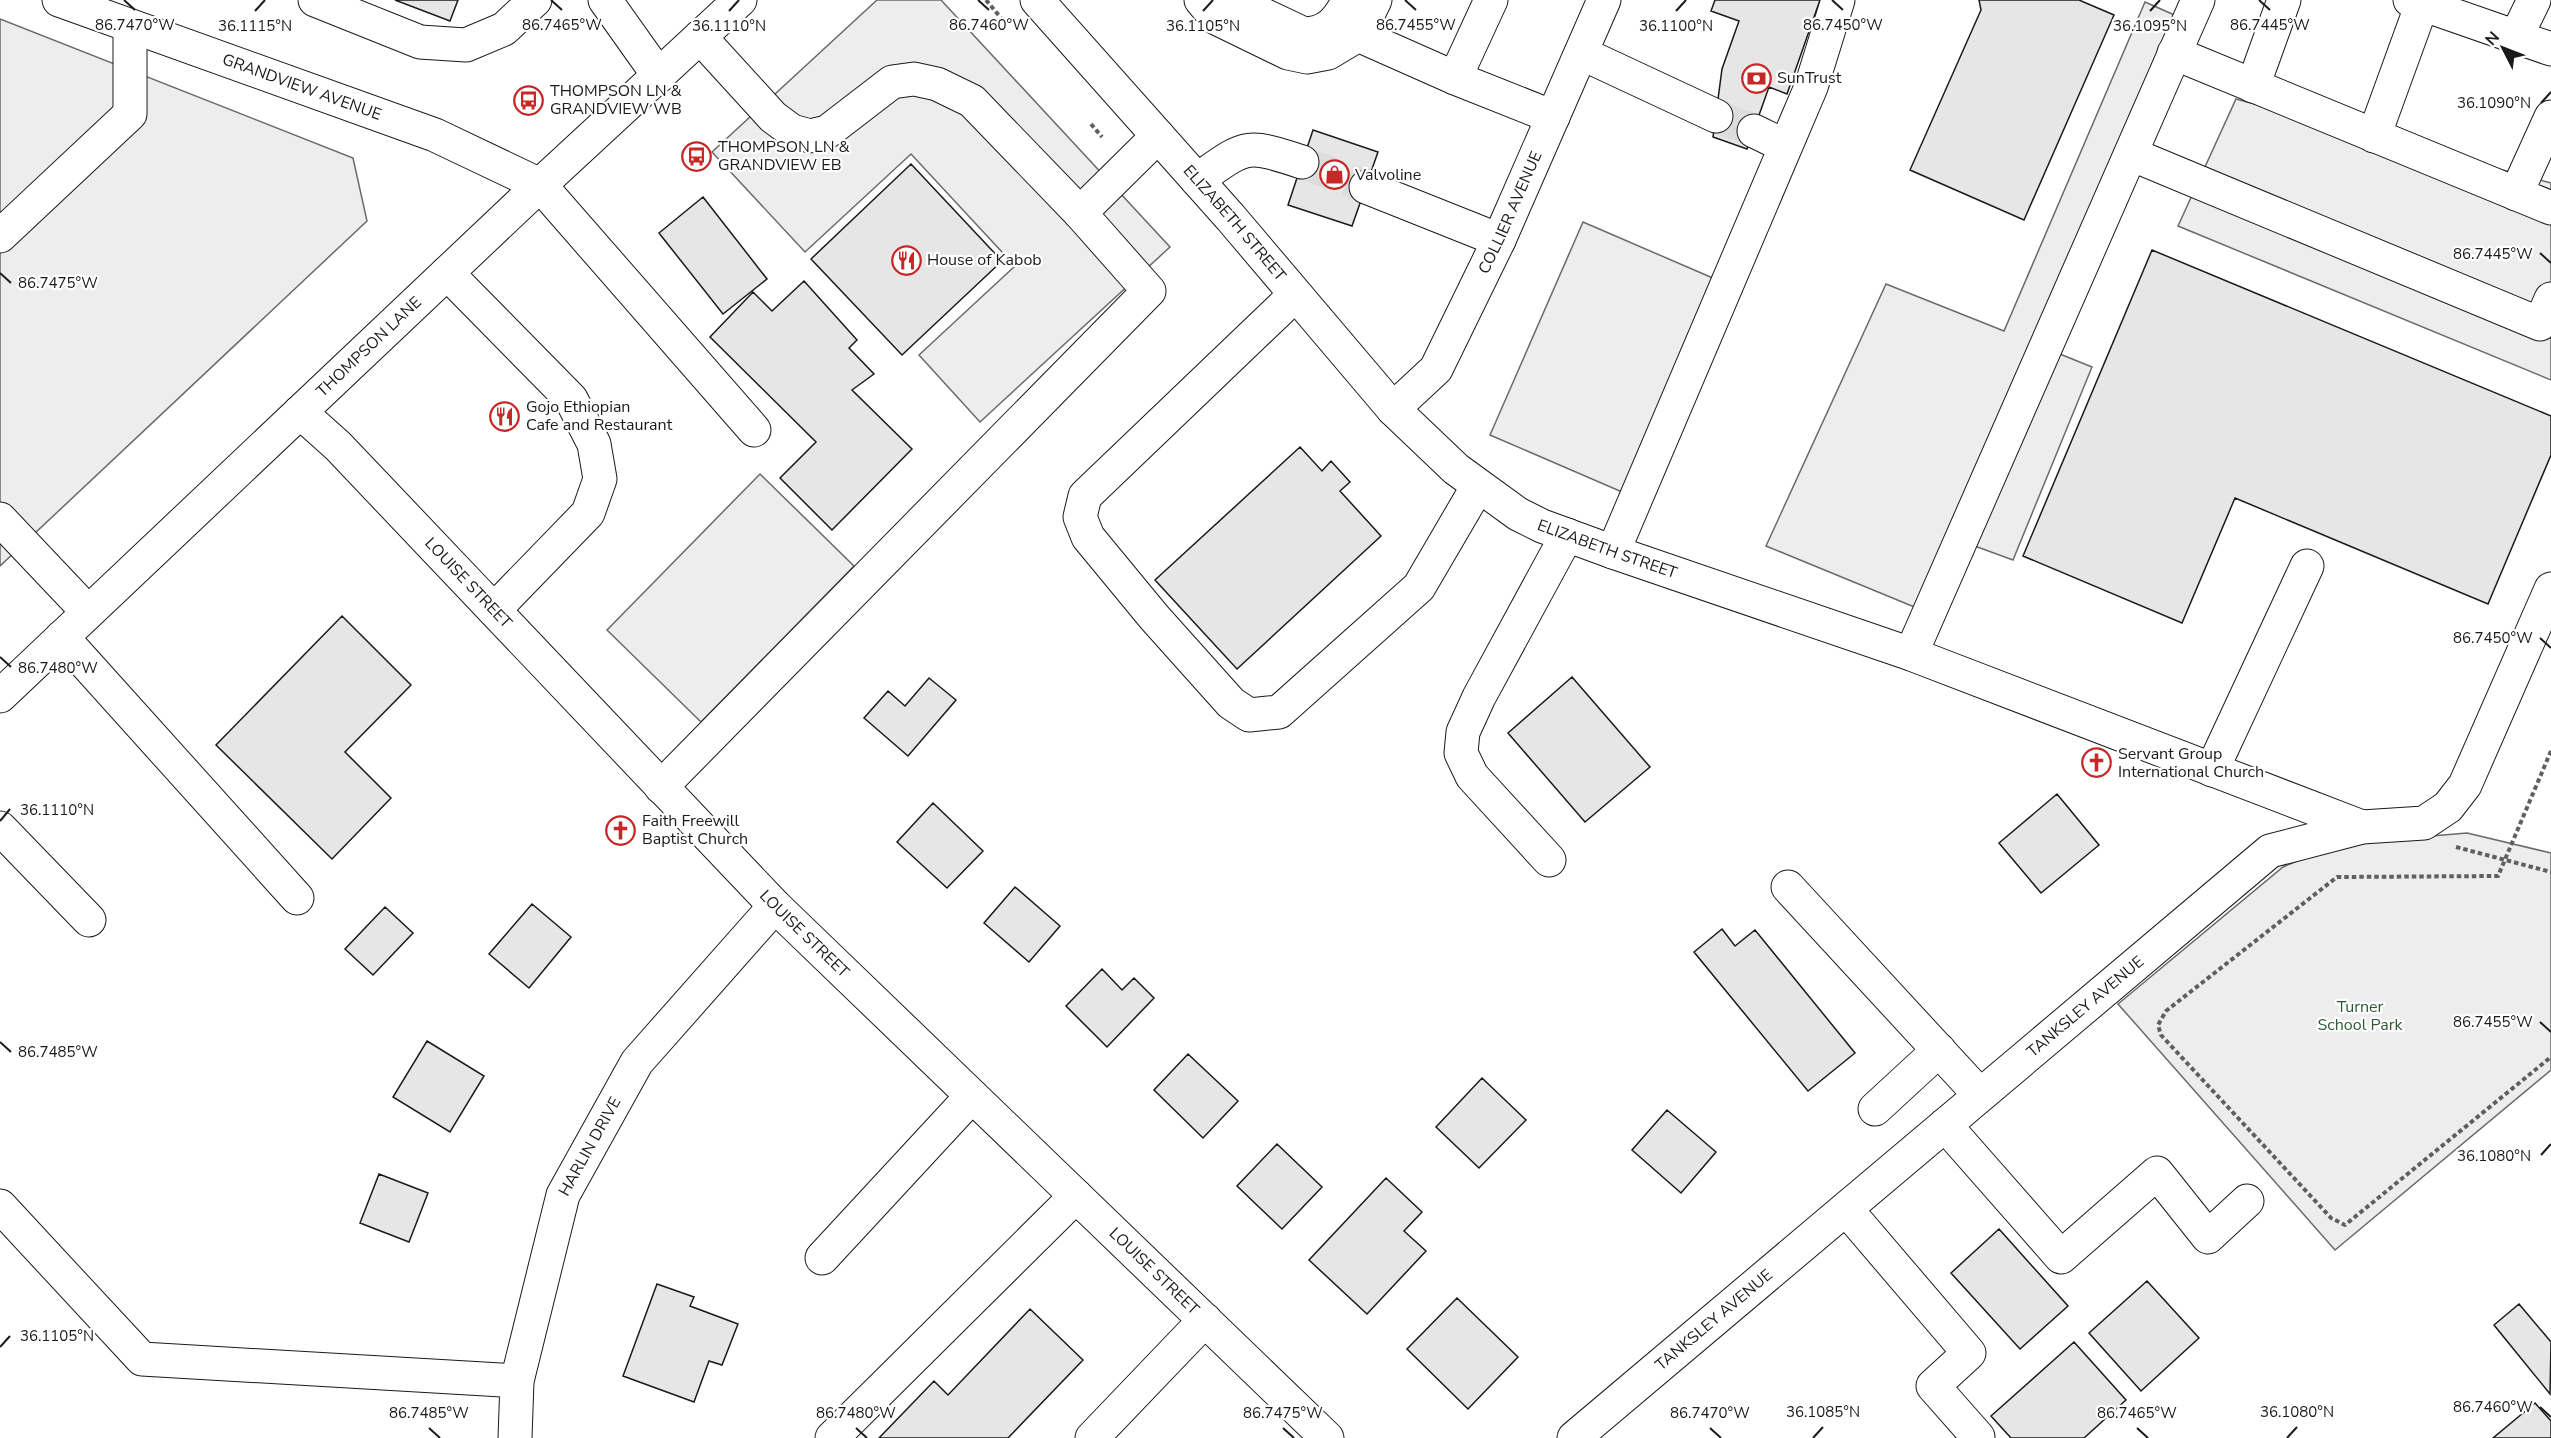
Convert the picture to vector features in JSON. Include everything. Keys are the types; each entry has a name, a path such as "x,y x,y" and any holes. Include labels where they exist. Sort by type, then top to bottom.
{"street":[{"name":"GRANDVIEW AVENUE","path":"59,0 435,135 540,185"},
{"path":"315,0 420,42 466,45 504,29 535,0"},
{"path":"605,0 658,75"},
{"name":"THOMPSON LANE","path":"0,696 540,185 740,0"},
{"name":"ELIZABETH STREET","path":"1037,0 1197,180 1393,409 1456,469 1518,514 1613,552 1911,654 2362,827"},
{"path":"1201,0 1216,18 1288,53 1307,57 1328,53 1358,36 1375,0"},
{"path":"1232,0 1304,34 1326,30 1337,21 1349,0"},
{"path":"1455,78 1491,0"},
{"name":"COLLIER AVENUE","path":"1393,409 1436,369 1499,240 1604,0"},
{"path":"1613,552 1811,87 1838,0"},
{"path":"1911,654 2198,0"},
{"path":"2253,86 2284,0"},
{"path":"2516,37 2534,0"},
{"path":"2374,136 2416,2 2551,49"},
{"path":"0,236 130,114 130,26"},
{"path":"1358,36 1553,117"},
{"path":"661,787 1149,291 1080,213 972,100 937,84 914,79 892,82 827,132 810,136 792,131 773,117 700,37"},
{"path":"1581,53 1716,116"},
{"path":"2175,53 2551,208"},
{"path":"2516,194 2551,117"},
{"path":"1754,131 1785,146"},
{"path":"1080,213 1158,136"},
{"path":"1197,180 1234,154 1247,149 1263,149 1302,162"},
{"path":"2131,154 2540,324 2551,299"},
{"path":"540,185 754,430"},
{"path":"1366,187 1499,240"},
{"path":"447,273 571,399 594,444 600,478 588,513 494,610"},
{"path":"1295,295 1085,496 1080,517 1088,537 1154,617 1231,703 1249,715 1279,712 1419,587 1478,486"},
{"name":"LOUISE STREET","path":"300,412 338,446 775,906 1327,1438"},
{"path":"0,519 88,612"},
{"path":"1549,860 1472,776 1461,753 1463,732 1479,698 1567,535"},
{"path":"2212,770 2307,566"},
{"name":"TANKSLEY AVENUE","path":"1574,1438 2270,851 2362,827 2424,823 2448,807 2465,784 2551,589"},
{"path":"62,637 297,898"},
{"path":"0,828 89,920"},
{"path":"1788,887 1980,1095"},
{"name":"HARLIN DRIVE","path":"515,1438 517,1382 563,1195 637,1062 775,906"},
{"path":"1875,1109 1939,1050"},
{"path":"822,1258 972,1096"},
{"path":"1945,1125 2061,1257 2157,1173 2208,1237 2247,1201"},
{"path":"832,1438 1076,1196"},
{"path":"0,1206 142,1359 517,1382"},
{"path":"1846,1209 1970,1353 1933,1386 1978,1437"},
{"path":"1092,1438 1205,1320"}],"path":[{"path":"2551,751 2498,876 2337,878 2166,1011 2158,1025 2161,1035 2331,1218 2345,1225 2551,1057"},
{"path":"2448,807 2446,844 2551,872"}],"shaded area":[{"path":"877,0 941,0 1170,247 980,422 919,355 1015,266 911,154 805,252 712,152"},
{"path":"2145,2 2188,21 2045,348 2092,367 2013,560 1961,541 1929,613 1766,546 1886,284 2004,331"},
{"path":"0,19 353,158 367,221 0,566"},
{"path":"2236,99 2551,183 2551,380 2178,226"},
{"path":"1583,222 1722,282 1629,495 1490,435"},
{"path":"760,474 854,566 701,722 607,630"},
{"name":"Turner School Park","path":"2467,833 2551,853 2551,1070 2335,1250 2118,1004 2283,867 2321,851 2384,840"}],"building":[{"path":"395,0 458,0 450,21"},
{"name":"SunTrust","path":"1715,0 1820,0 1787,94 1769,87 1747,149 1713,137 1722,69 1739,21 1711,11"},
{"path":"1979,0 2079,0 2114,15 2024,220 1910,170 1981,10"},
{"name":"Valvoline","path":"1313,130 1378,152 1352,226 1288,205"},
{"name":"House of Kabob","path":"911,164 1002,261 902,355 811,259"},
{"path":"703,197 767,279 723,314 659,233"},
{"path":"2152,250 2551,416 2551,455 2488,604 2235,498 2182,623 2023,556"},
{"path":"804,281 857,340 849,348 874,374 852,390 912,449 832,530 780,478 816,442 710,337 753,292 772,311"},
{"path":"1300,447 1322,471 1331,461 1350,482 1340,491 1381,536 1237,669 1155,580"},
{"path":"342,616 411,685 345,752 391,798 332,859 216,745"},
{"path":"1572,677 1650,767 1585,822 1508,733"},
{"path":"929,678 956,700 908,756 864,718 888,691 905,706"},
{"path":"2057,794 2099,845 2041,893 1999,843"},
{"path":"933,803 983,851 947,888 897,842"},
{"path":"1015,887 1060,926 1029,962 984,923"},
{"path":"532,904 571,937 529,988 489,954"},
{"path":"385,907 413,933 373,975 345,949"},
{"path":"1722,929 1735,946 1755,930 1855,1053 1808,1091 1694,952"},
{"path":"1102,969 1122,990 1134,978 1154,998 1107,1047 1066,1006"},
{"path":"427,1041 484,1076 450,1132 393,1097"},
{"path":"1188,1054 1238,1101 1203,1138 1154,1090"},
{"path":"1482,1078 1526,1120 1479,1168 1436,1127"},
{"path":"1667,1110 1716,1152 1681,1193 1632,1150"},
{"path":"1277,1144 1322,1187 1282,1229 1237,1186"},
{"path":"379,1174 428,1193 409,1242 360,1223"},
{"path":"1386,1178 1422,1212 1404,1231 1426,1251 1367,1314 1309,1260"},
{"path":"1999,1229 2068,1306 2020,1349 1951,1273"},
{"path":"2147,1281 2199,1338 2141,1391 2089,1333"},
{"path":"657,1284 694,1297 690,1306 738,1324 722,1365 709,1361 694,1402 623,1376"},
{"path":"1457,1298 1518,1357 1468,1409 1407,1349"},
{"path":"2519,1304 2551,1342 2550,1394 2494,1325"},
{"path":"1030,1309 1083,1360 1008,1438 879,1438 934,1381 948,1395"},
{"path":"2074,1342 2126,1400 2084,1438 2011,1438 1991,1416"},
{"path":"2535,1403 2551,1421 2551,1438 2493,1438"}],"tunnel":[{"path":"1716,116 1754,131"},
{"path":"1302,162 1366,187"}],"place":[{"name":"SunTrust","path":"1756,78"},
{"name":"THOMPSON LN & GRANDVIEW WB","path":"529,100"},
{"name":"THOMPSON LN & GRANDVIEW EB","path":"697,156"},
{"name":"Valvoline","path":"1334,175"},
{"name":"House of Kabob","path":"906,260"},
{"name":"Gojo Ethiopian Cafe and Restaurant","path":"505,416"},
{"name":"Servant Group International Church","path":"2097,763"},
{"name":"Faith Freewill Baptist Church","path":"621,830"}]}
